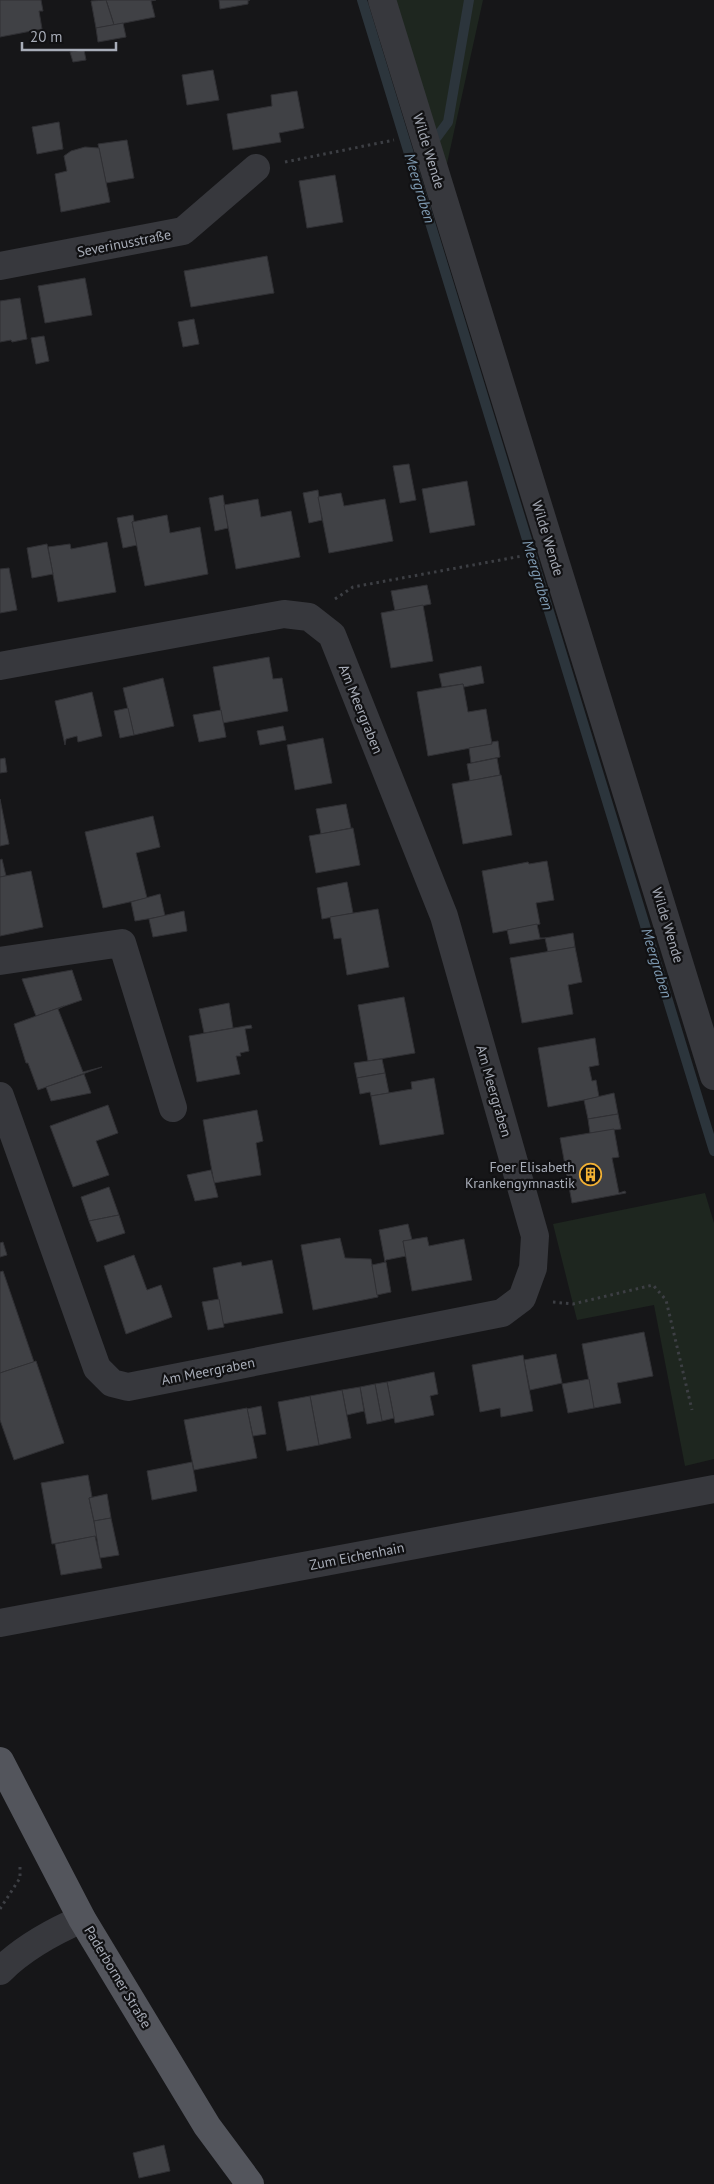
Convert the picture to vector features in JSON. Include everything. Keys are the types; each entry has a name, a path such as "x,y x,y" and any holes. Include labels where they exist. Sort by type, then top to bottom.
{"main road":[{"name":"Paderborner Straße","path":"0,1762 82,1918 207,2126 250,2184"}],"street":[{"name":"Wilde Wende","path":"382,0 714,1076"},
{"name":"Severinusstraße","path":"0,266 184,231 256,168"},
{"path":"0,666 284,614 309,617"},
{"name":"Am Meergraben","path":"0,1096 97,1368 112,1383 128,1387 502,1313 522,1298 533,1268 535,1236 444,916 332,635 309,617"},
{"path":"0,961 122,943 173,1108"},
{"name":"Zum Eichenhain","path":"0,1622 714,1489"},
{"path":"0,1971 17,1954 82,1918"}],"path":[{"path":"256,168 390,140"},
{"path":"309,617 353,587 516,557"},
{"path":"522,1298 573,1304 653,1285 666,1300 692,1410"},
{"path":"0,1910 20,1878 19,1861"}],"shaded area":[{"path":"395,0 483,0 446,168"},
{"path":"705,1193 714,1223 714,1459 685,1466 654,1305 577,1320 553,1224"}],"building":[{"path":"0,0 41,0 43,11 39,11 42,29 0,37"},
{"path":"106,0 156,0 151,1 155,17 114,25"},
{"path":"106,0 114,25 96,28 91,1"},
{"path":"219,0 248,0 248,4 220,9"},
{"path":"123,23 126,37 98,42 96,28"},
{"path":"84,50 86,60 73,62 70,52"},
{"path":"213,70 219,100 187,105 182,75"},
{"path":"297,91 304,128 279,133 281,142 233,150 227,114 272,106 271,95"},
{"path":"59,122 63,149 37,154 32,127"},
{"path":"127,140 134,178 106,183 98,144"},
{"path":"85,147 99,148 110,202 61,212 55,174 67,171 64,156 71,151"},
{"path":"335,175 343,222 307,228 299,181"},
{"path":"267,256 274,293 191,307 184,271"},
{"path":"85,278 92,315 45,323 38,286"},
{"path":"20,298 27,339 0,342 0,301"},
{"path":"194,319 199,344 183,347 178,322"},
{"path":"44,336 49,361 36,364 31,338"},
{"path":"409,464 416,500 400,503 393,466"},
{"path":"467,481 475,525 430,533 422,489"},
{"path":"318,490 322,520 309,523 303,493"},
{"path":"341,493 344,506 385,499 393,541 329,553 318,497"},
{"path":"223,495 228,528 215,531 209,498"},
{"path":"258,499 261,517 291,511 300,557 236,569 224,505"},
{"path":"133,515 134,521 132,522 137,545 123,548 117,518"},
{"path":"167,515 170,533 200,527 208,574 145,586 132,522"},
{"path":"107,542 116,592 58,602 48,547 70,544 71,549"},
{"path":"47,544 53,574 32,578 27,548"},
{"path":"9,568 17,610 0,613 0,569"},
{"path":"427,585 431,604 395,611 391,591"},
{"path":"423,605 433,661 391,668 381,613"},
{"path":"269,657 273,679 282,678 288,711 223,723 213,667"},
{"path":"481,666 484,683 464,687 463,684 442,687 439,674"},
{"path":"163,678 174,726 134,735 123,688"},
{"path":"463,684 468,712 486,709 492,744 428,756 417,692"},
{"path":"92,692 102,736 78,742 77,736 66,739 65,745 55,701"},
{"path":"128,708 134,735 120,738 114,711"},
{"path":"221,710 226,737 199,742 193,715"},
{"path":"283,726 286,740 260,745 257,731"},
{"path":"323,738 332,783 295,790 287,745"},
{"path":"498,741 500,757 471,763 469,748 492,744 492,742"},
{"path":"5,758 7,772 0,773 0,759"},
{"path":"497,758 500,775 470,781 467,764"},
{"path":"501,775 512,835 463,844 452,784"},
{"path":"0,799 9,844 0,846"},
{"path":"346,804 351,828 321,834 316,809"},
{"path":"153,816 160,847 136,853 147,898 103,908 85,832"},
{"path":"353,828 360,865 316,873 309,836"},
{"path":"2,859 6,876 0,877 0,860"},
{"path":"547,861 554,900 536,903 540,924 493,933 482,871 528,862 529,864"},
{"path":"31,871 43,927 0,936 0,877"},
{"path":"347,882 353,913 322,919 317,888"},
{"path":"160,894 165,916 135,921 131,902"},
{"path":"378,909 389,967 347,975 341,938 334,939 330,917"},
{"path":"184,911 187,931 153,937 149,919"},
{"path":"537,924 540,938 546,938 510,944 507,930"},
{"path":"573,933 575,947 548,952 545,938"},
{"path":"575,947 582,982 568,985 573,1014 522,1023 510,958"},
{"path":"72,970 82,1000 36,1016 22,979"},
{"path":"404,997 415,1053 368,1061 358,1005"},
{"path":"229,1003 233,1028 204,1033 199,1009"},
{"path":"64,1006 58,1009 83,1072 102,1067 38,1090 28,1063 26,1063 14,1024"},
{"path":"251,1025 252,1028 245,1029 249,1051 240,1053 241,1056 236,1056 240,1074 197,1082 189,1036"},
{"path":"595,1038 599,1065 589,1067 592,1081 596,1080 599,1097 548,1107 538,1048"},
{"path":"382,1059 385,1073 357,1078 354,1063"},
{"path":"385,1073 389,1093 371,1096 370,1092 360,1094 357,1078"},
{"path":"84,1074 91,1093 51,1101 46,1087"},
{"path":"434,1078 444,1134 380,1145 371,1096 412,1089 411,1082"},
{"path":"614,1093 618,1114 588,1119 584,1100"},
{"path":"108,1105 118,1133 96,1141 109,1175 73,1187 50,1126"},
{"path":"257,1110 263,1141 256,1143 261,1175 214,1183 203,1120"},
{"path":"618,1114 621,1129 590,1133 588,1119"},
{"name":"Foer Elisabeth Krankengymnastik","path":"614,1129 619,1157 612,1158 619,1193 625,1191 626,1193 572,1203 560,1138"},
{"path":"211,1170 218,1197 195,1201 187,1175"},
{"path":"109,1187 119,1215 89,1221 81,1197"},
{"path":"119,1215 125,1233 97,1242 89,1221"},
{"path":"408,1224 412,1240 403,1241 406,1256 386,1260 385,1262 379,1230"},
{"path":"427,1237 429,1246 464,1239 472,1280 412,1291 403,1241"},
{"path":"340,1238 345,1258 371,1259 378,1297 313,1310 301,1245"},
{"path":"3,1242 7,1255 0,1257 0,1243"},
{"path":"134,1255 147,1290 161,1285 172,1317 126,1334 104,1266"},
{"path":"272,1260 283,1313 223,1324 213,1268 241,1262 242,1266"},
{"path":"386,1262 391,1292 377,1295 372,1265"},
{"path":"3,1271 34,1362 0,1373 0,1272"},
{"path":"219,1299 224,1327 208,1330 202,1302"},
{"path":"644,1332 653,1376 617,1383 621,1403 594,1408 582,1344"},
{"path":"556,1354 562,1383 530,1390 524,1360"},
{"path":"523,1355 533,1411 501,1417 500,1408 480,1412 472,1365"},
{"path":"36,1361 64,1443 14,1460 0,1420 0,1373"},
{"path":"434,1372 438,1394 430,1396 434,1415 395,1423 387,1382"},
{"path":"589,1379 594,1408 568,1413 562,1384"},
{"path":"387,1382 394,1418 382,1421 375,1384"},
{"path":"375,1384 382,1421 367,1424 360,1387"},
{"path":"360,1387 364,1411 347,1415 342,1390"},
{"path":"342,1390 351,1438 319,1445 310,1396"},
{"path":"310,1396 319,1445 287,1451 278,1402"},
{"path":"261,1406 266,1434 253,1436 247,1409"},
{"path":"247,1408 257,1458 194,1470 184,1420"},
{"path":"192,1462 197,1491 152,1500 147,1471"},
{"path":"88,1475 92,1497 89,1498 97,1536 52,1544 41,1483"},
{"path":"107,1494 111,1518 94,1521 89,1498"},
{"path":"111,1518 119,1555 100,1558 94,1521"},
{"path":"95,1536 102,1568 61,1575 55,1544"},
{"path":"164,2145 170,2171 139,2178 133,2153"}],"waterway":[{"name":"Meergraben","path":"362,0 714,1151"},
{"path":"431,145 448,122 469,0"}],"place":[{"name":"Foer Elisabeth Krankengymnastik","path":"591,1175"}]}
